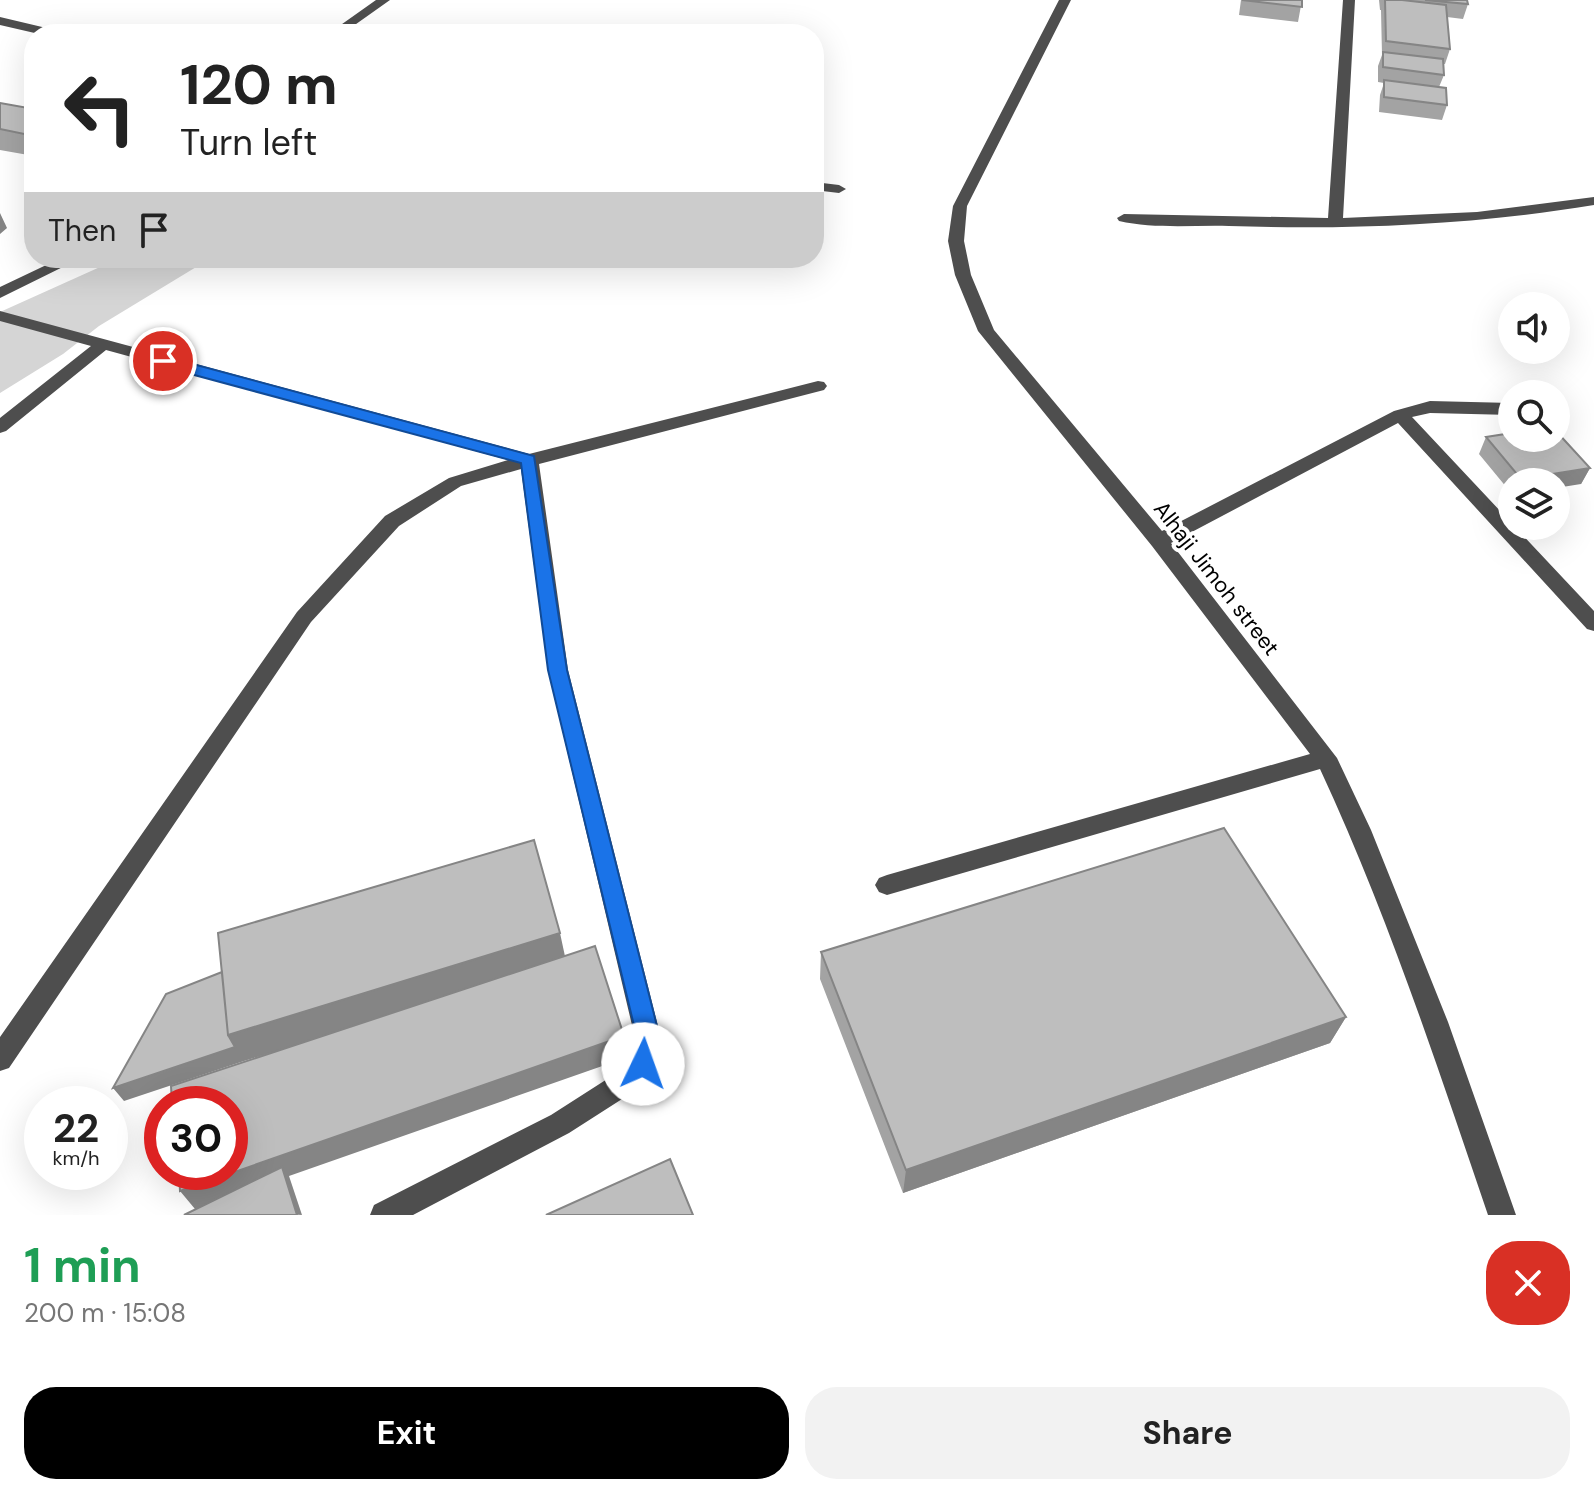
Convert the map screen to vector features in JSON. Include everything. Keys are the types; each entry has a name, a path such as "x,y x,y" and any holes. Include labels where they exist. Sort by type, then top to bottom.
{"street":[{"path":"349,24 384,0"},
{"name":"Alhaji Jimoh street","path":"1064,0 960,206 956,241 963,275 986,331 1159,541 1326,758 1360,830 1435,1022 1502,1215"},
{"path":"1335,223 1349,0"},
{"path":"0,21 24,27"},
{"path":"824,187 839,189"},
{"path":"1124,218 1335,223 1479,216 1594,201"},
{"path":"0,293 52,268"},
{"path":"0,316 529,460"},
{"path":"0,427 102,345"},
{"path":"0,1059 304,617 392,521 455,482 818,386"},
{"path":"1159,541 1400,415 1430,407 1498,409"},
{"path":"1400,415 1594,624"},
{"path":"384,1215 560,1124 624,1083 643,1064 648,1038 558,670 529,460"},
{"path":"887,885 1326,758"}],"shaded area":[{"path":"98,268 195,268 99,326 63,354 0,393 0,312"}],"building":[{"path":"1242,0 1302,0 1302,7"},
{"path":"1385,0 1446,5 1450,49 1386,41"},
{"path":"1425,0 1467,0 1468,4"},
{"path":"1383,52 1443,59 1444,75 1383,67"},
{"path":"1384,80 1446,88 1447,105 1384,97"},
{"path":"0,103 24,107 24,134 0,129"},
{"path":"1498,435 1498,451 1486,437"},
{"path":"1570,446 1590,468 1570,471 1570,468 1512,468 1498,452 1570,452"},
{"path":"1224,828 1346,1017 906,1170 821,952"},
{"path":"534,840 560,933 228,1035 218,933"},
{"path":"595,946 624,1036 248,1167 248,1086 171,1086"},
{"path":"222,972 228,1035 235,1047 114,1086 166,994"},
{"path":"670,1159 693,1215 546,1215"},
{"path":"282,1167 297,1215 184,1215 235,1190 248,1190 248,1184"}],"route":[{"path":"163,361 529,460 558,670 648,1038 643,1064"}]}
